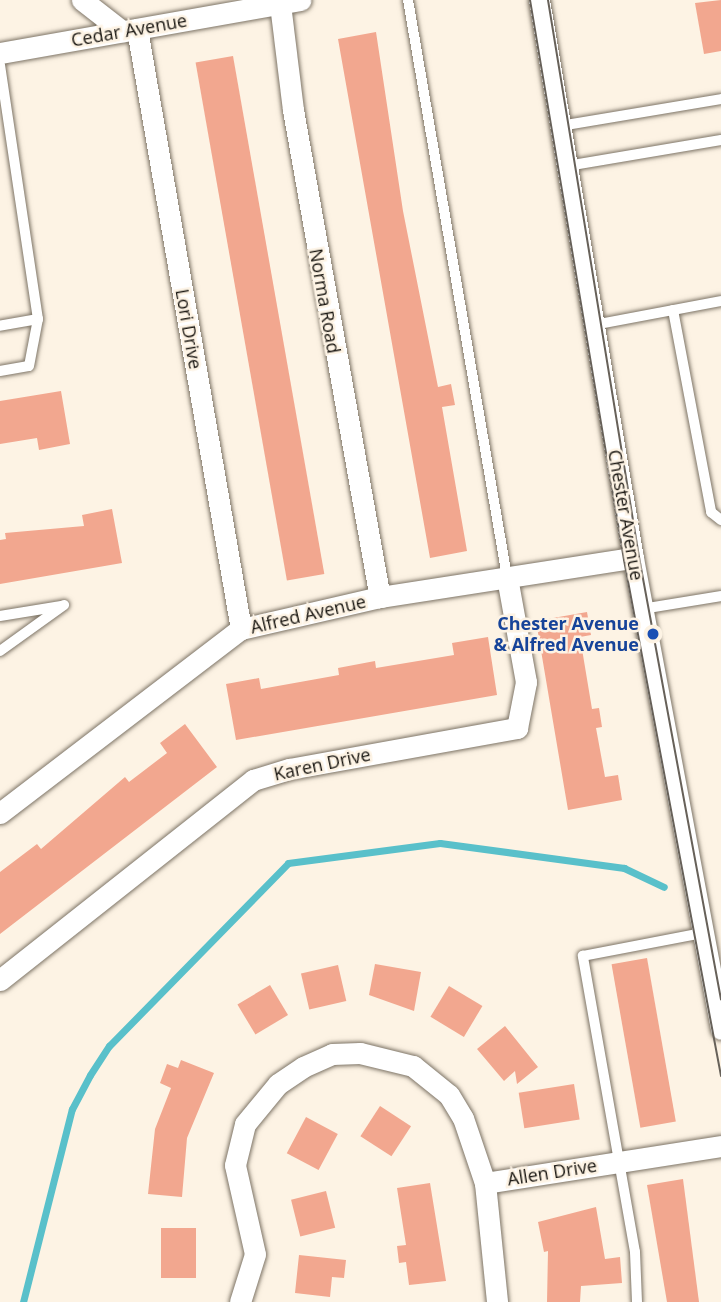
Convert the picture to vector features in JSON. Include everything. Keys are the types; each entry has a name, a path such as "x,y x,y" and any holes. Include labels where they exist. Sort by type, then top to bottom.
{"street":[{"path":"82,0 130,30"},
{"name":"Chester Avenue","path":"539,0 632,558 721,1029"},
{"name":"Cedar Avenue","path":"0,53 290,2"},
{"name":"Norma Road","path":"290,2 293,110 380,597"},
{"name":"Lori Drive","path":"130,30 241,629"},
{"name":"Alfred Avenue","path":"0,813 241,629 380,597 632,558"},
{"name":"Karen Drive","path":"0,980 253,780 289,768 517,728 526,682 508,578"},
{"name":"Allen Drive","path":"240,1302 255,1254 237,1186 237,1145 259,1105 303,1067 332,1054 360,1053 391,1057 422,1071 450,1095 463,1118 485,1183 721,1146"},
{"path":"485,1183 497,1302"}],"lane":[{"path":"408,0 508,578"},
{"path":"0,65 6,145 38,319 29,366 0,372"},
{"path":"697,103 721,92"},
{"path":"560,126 721,99"},
{"path":"567,166 721,140"},
{"path":"594,325 721,301"},
{"path":"673,310 711,512 721,520"},
{"path":"0,326 38,319"},
{"path":"642,609 721,596"},
{"path":"0,616 64,606 0,651"},
{"path":"637,1302 635,1252 583,956 703,933"}],"building":[{"path":"721,0 721,51 704,54 695,3"},
{"path":"376,32 403,211 438,387 451,384 455,405 442,407 467,551 430,558 338,39"},
{"path":"233,56 324,574 287,581 196,63"},
{"path":"61,391 70,444 39,450 37,438 0,444 0,401"},
{"path":"112,509 122,563 0,584 0,540 6,539 5,533 84,526 82,515"},
{"path":"587,612 591,635 580,637 592,709 599,708 602,727 596,728 605,777 618,775 622,800 568,810 536,621"},
{"path":"488,637 497,695 236,740 226,684 259,678 261,689 339,675 338,668 375,661 376,668 454,655 452,643"},
{"path":"185,724 217,767 0,934 0,872 37,844 41,849 125,777 129,782 167,753 160,743"},
{"path":"647,958 676,1121 640,1128 612,964"},
{"path":"375,964 421,972 414,1011 369,995"},
{"path":"338,965 346,1001 309,1010 301,974"},
{"path":"270,985 288,1015 255,1035 237,1005"},
{"path":"449,986 482,1006 464,1037 430,1017"},
{"path":"505,1026 538,1067 517,1084 515,1071 504,1081 477,1049"},
{"path":"181,1060 214,1073 187,1138 182,1197 148,1194 155,1129 171,1088 160,1083 167,1064 178,1068"},
{"path":"574,1084 580,1120 524,1128 519,1093"},
{"path":"380,1106 411,1126 391,1156 360,1136"},
{"path":"306,1117 338,1134 319,1170 287,1153"},
{"path":"683,1179 699,1302 667,1302 647,1185"},
{"path":"430,1183 446,1281 409,1285 406,1262 399,1263 397,1246 406,1245 397,1188"},
{"path":"326,1191 335,1228 300,1237 291,1200"},
{"path":"596,1207 605,1259 620,1257 622,1283 581,1286 580,1302 547,1302 548,1251 544,1252 538,1222"},
{"path":"161,1228 196,1228 196,1278 161,1278"},
{"path":"299,1255 346,1260 344,1278 332,1277 330,1297 295,1293"}],"waterway":[{"path":"23,1302 72,1109 90,1075 109,1046 288,863 440,843 624,868 664,887"}],"tram line":[{"path":"530,0 624,560 721,1076"},
{"path":"548,0 639,557 721,999"}],"place":[{"name":"Chester Avenue & Alfred Avenue","path":"653,634"}]}
